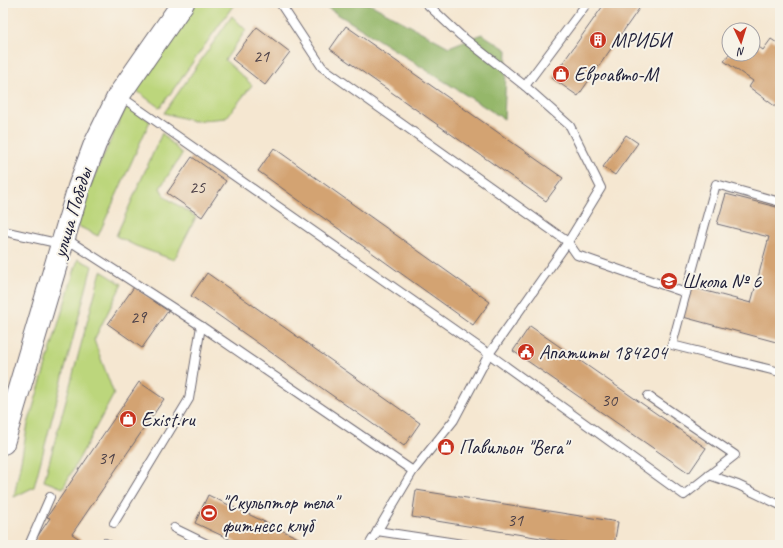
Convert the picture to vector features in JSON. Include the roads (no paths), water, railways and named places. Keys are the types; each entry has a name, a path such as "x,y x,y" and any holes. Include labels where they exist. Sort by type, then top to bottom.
{"main road":[{"name":"улица Победы","path":"3,442 7,409 63,241 79,187 95,144 120,96 183,3"}],"lane":[{"path":"280,3 322,67 568,242 577,255 686,293"},
{"path":"369,545 414,471 454,420 489,354 568,242 601,188 570,126 525,86 460,35 426,3"},
{"path":"525,86 587,3"},
{"path":"120,96 489,354 684,495 735,455 648,396"},
{"path":"780,202 716,184 672,345 780,372"},
{"path":"3,231 63,241 201,326 414,471"},
{"path":"114,522 190,399 201,326"},
{"path":"709,475 780,505"},
{"path":"29,545 50,497"},
{"path":"174,528 210,545"},
{"path":"377,531 469,545"}],"place":[{"name":"МРИБИ","path":"598,40"},
{"name":"Евроавто-М","path":"561,74"},
{"name":"Школа № 6","path":"669,281"},
{"name":"Апатиты 184204","path":"526,352"},
{"name":"Exist.ru","path":"128,419"},
{"name":"Павильон \"Вега\"","path":"446,447"},
{"name":"\"Скульптор тела\" фитнесс клуб","path":"209,513"}]}
